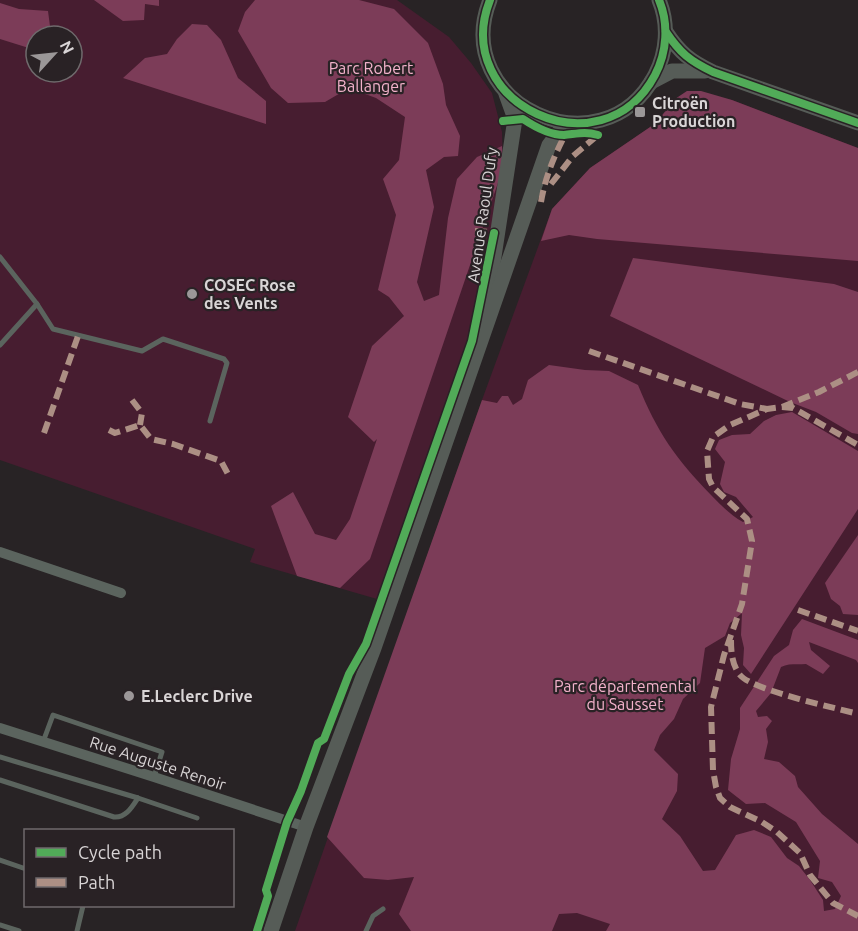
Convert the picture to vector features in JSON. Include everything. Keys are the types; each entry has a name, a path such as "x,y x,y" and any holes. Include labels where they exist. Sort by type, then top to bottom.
{"main road":[{"path":"503,89 531,112 548,119 566,123 582,123 614,115 628,106 651,82 659,67 666,32 659,0"},
{"name":"Avenue Raoul Dufy","path":"480,348 516,119 491,66 484,42 487,2"},
{"path":"666,32 679,51 692,62 713,72 858,123"},
{"path":"651,82 672,71 713,72"},
{"name":"Avenue Raoul Dufy","path":"271,931 306,827 374,648 549,145 566,123"}],"street":[{"path":"0,552 121,593"},
{"name":"Rue Auguste Renoir","path":"0,728 306,827"}],"lane":[{"path":"0,257 37,304 53,329 142,351 164,339 224,359 227,363 210,421"},
{"path":"0,345 37,304"},
{"path":"43,742 53,715 162,752 154,777"},
{"path":"0,757 197,818"},
{"path":"0,780 119,818 126,814 138,798"},
{"path":"0,860 24,868"},
{"path":"77,931 83,907"},
{"path":"366,931 373,916 383,909"},
{"path":"0,925 19,931"}],"green space":[{"name":"COSEC Rose des Vents","path":"0,0 397,0 449,37 492,93 502,132 503,168 468,347 377,599 250,562 255,549 0,460"},
{"path":"94,0 159,0 159,6 145,4 144,20 123,21"},
{"name":"Parc Robert Ballanger","path":"255,0 359,0 394,9 428,43 443,84 446,105 460,136 458,156 444,157 426,170 434,207 417,282 424,301 439,295 448,218 457,179 477,157 502,146 503,168 370,559 340,588 297,576 271,506 293,492 315,534 336,540 350,519 377,439 374,442 348,417 372,346 404,316 389,297 378,290 396,215 383,179 399,160 405,117 376,98 349,88 325,102 288,103 271,88 238,31 245,12"},
{"path":"0,3 19,9 48,11 50,24 24,24 24,46 0,39"},
{"path":"192,24 207,25 221,40 238,78 266,101 266,124 123,78 145,58 167,54 177,39"},
{"name":"Parc départemental du Sausset","path":"687,91 732,100 858,148 858,931 295,931 482,400 552,209 590,168 656,123 675,99"},
{"path":"687,91 701,91 732,100 858,148 858,261 569,235 541,241 552,209 590,168 656,123 675,99"},
{"path":"633,258 834,284 858,292 858,434 852,433 816,412 790,402 610,316"},
{"path":"549,365 609,371 638,385 652,417 668,444 718,502 743,522 753,517 736,497 724,492 720,484 725,462 715,449 719,440 732,435 750,434 764,421 776,415 792,412 858,451 858,509 751,674 743,665 742,613 730,623 725,636 705,648 700,683 683,699 674,719 660,735 654,750 678,774 677,791 662,819 680,836 703,871 715,870 736,835 754,830 771,837 787,858 799,866 823,900 824,911 835,909 841,896 832,882 818,878 820,861 796,822 765,803 746,804 728,790 731,759 740,729 740,708 774,656 789,645 793,630 802,619 858,640 858,663 856,660 809,642 811,650 830,666 823,674 806,664 781,667 771,693 756,711 758,717 767,716 772,721 766,729 768,742 764,759 779,762 795,776 798,787 822,814 858,844 858,931 606,931 610,924 577,913 559,914 552,931 411,931 399,914 414,877 388,880 364,878 327,837 482,400 497,403 502,396 508,396 513,405 522,399 528,380"},
{"path":"858,535 858,615 843,614 840,606 831,599 825,583"}],"marked path":[{"path":"541,202 550,167 565,135"},
{"path":"551,184 573,156 598,135"},
{"path":"475,231 490,232"},
{"path":"44,433 78,336"},
{"path":"589,351 740,404 767,409"},
{"path":"858,372 819,392 782,407 767,409 730,425 713,437 707,451 709,479 713,487 747,519 752,541 742,604 724,655 711,707 713,770 716,787 720,798 730,807 777,832 800,853 810,875 833,903 858,916"},
{"path":"132,400 142,413 140,425"},
{"path":"782,407 793,408 858,445"},
{"path":"109,430 115,433 140,425 151,439 173,444 221,461 229,476"},
{"path":"798,610 858,631"},
{"path":"731,640 735,667 748,681 760,687 858,714"}],"cycle path":[{"path":"490,0 483,37 491,70 510,96 537,114 569,123 601,120 631,105 655,75 662,57 665,38 664,19 659,0"},
{"path":"666,32 686,56 713,72 858,123"},
{"path":"503,121 523,119 542,130 558,135 585,133 598,135"},
{"path":"257,931 268,896 266,890 287,822 318,743 324,739 349,674 366,644 472,341 494,233"}],"place":[{"name":"Citroën Production","path":"640,112"},
{"name":"COSEC Rose des Vents","path":"192,294"},
{"name":"E.Leclerc Drive","path":"129,696"}]}
